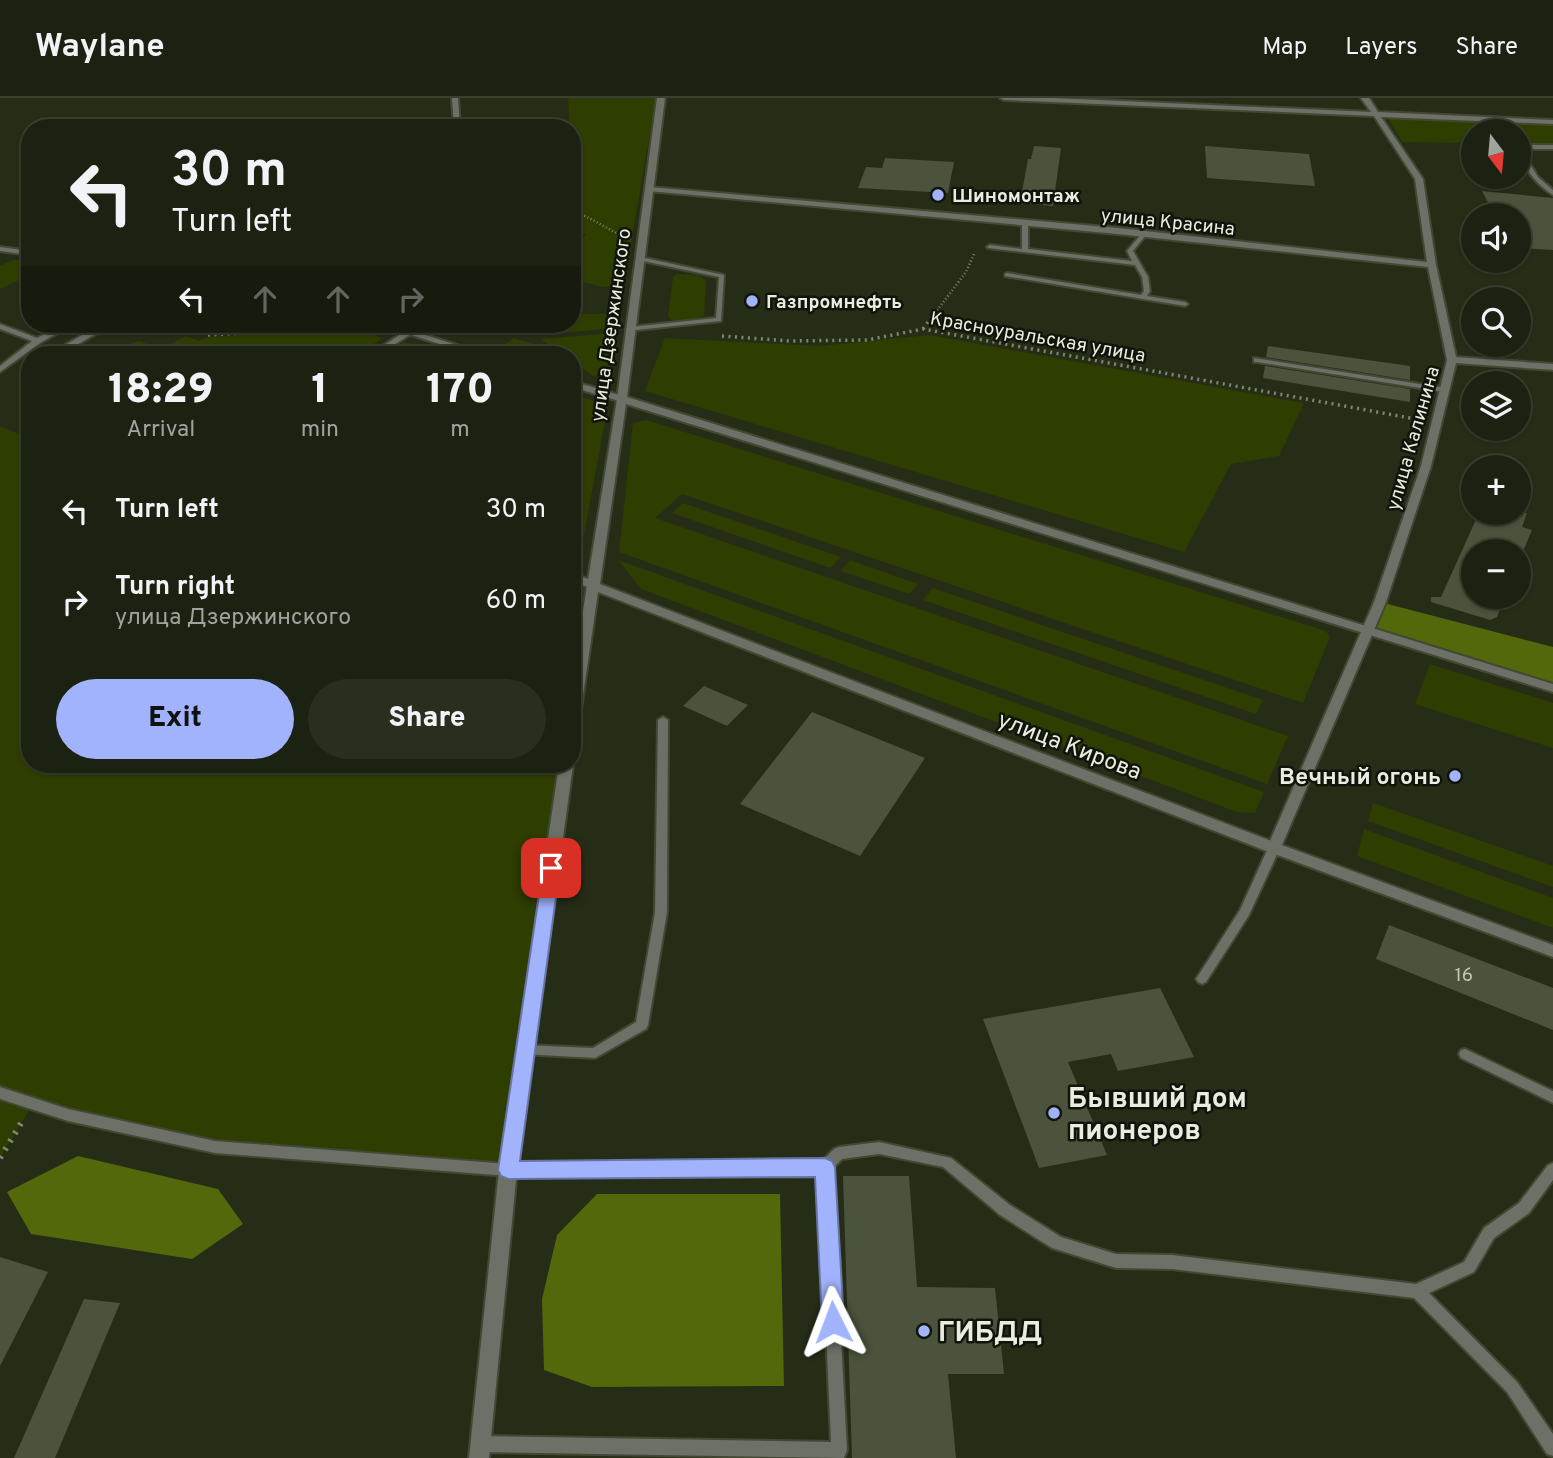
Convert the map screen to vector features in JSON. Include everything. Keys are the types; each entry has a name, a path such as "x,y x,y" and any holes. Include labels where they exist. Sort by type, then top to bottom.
{"street":[{"name":"улица Дзержинского","path":"581,661 622,400 662,98"},
{"path":"1004,98 1498,119"},
{"name":"улица Калинина","path":"1274,848 1368,633 1422,478 1452,360 1432,265 1419,179 1365,98"},
{"path":"1531,121 1553,122"},
{"name":"улица Красина","path":"649,189 1144,234 1432,265"},
{"path":"69,346 91,333"},
{"path":"413,333 454,346"},
{"path":"1452,360 1553,367"},
{"path":"581,387 1368,633 1553,688"},
{"name":"улица Кирова","path":"581,581 1274,848 1553,951"},
{"path":"480,1451 508,1170 565,773"}],"lane":[{"path":"455,98 456,119"},
{"path":"1531,148 1553,147"},
{"path":"1531,169 1553,193"},
{"path":"1025,223 1025,250"},
{"path":"1143,297 1147,291 1145,277 1130,251 1144,234"},
{"path":"990,247 1136,263"},
{"path":"0,249 21,252"},
{"path":"631,329 719,320 722,276 640,259"},
{"path":"1007,275 1185,304"},
{"path":"0,326 37,341"},
{"path":"31,346 52,333"},
{"path":"387,346 408,333"},
{"path":"0,370 21,354"},
{"path":"1257,360 1445,390"},
{"path":"526,1049 595,1053 642,1025 661,912 663,720"},
{"path":"1202,979 1245,912 1274,848"},
{"path":"1465,1054 1553,1097"},
{"path":"0,1093 68,1115 215,1147 508,1170 825,1167 839,1153 879,1148 946,1162 1005,1210 1057,1243 1116,1261 1172,1262 1417,1291 1469,1267 1489,1233 1524,1208 1553,1169"},
{"path":"480,1451 838,1454 825,1167"},
{"path":"1417,1291 1512,1387 1553,1448"}],"path":[{"path":"581,214 624,237"},
{"path":"923,329 966,272 990,220"},
{"name":"Красноуральская улица","path":"710,335 790,341 867,340 923,329 1437,423"},
{"path":"208,335 240,333"},
{"path":"0,1158 32,1104"}],"green space":[{"path":"568,98 656,98 624,285 602,287 581,281 581,241 586,234 581,233 581,119 569,119"},
{"path":"1387,117 1461,120 1461,143 1402,142"},
{"path":"1531,123 1553,124 1553,145 1531,144"},
{"path":"15,259 21,261 21,279 0,289 0,266"},
{"path":"677,274 698,275 706,281 704,316 682,322 671,320 668,316 673,277"},
{"path":"581,314 619,314 617,328 581,331"},
{"path":"273,333 368,333 382,338 372,346 168,346 186,336 199,341 208,337"},
{"path":"613,333 610,368 606,373 593,376 581,367 581,346 551,346 541,339"},
{"path":"929,335 1304,403 1279,456 1231,464 1184,552 645,391 665,338 819,346"},
{"path":"514,338 537,346 503,346"},
{"path":"139,341 153,346 123,346"},
{"path":"404,342 418,346 397,346"},
{"path":"581,397 608,405 583,540 581,539"},
{"path":"646,420 1326,631 1330,637 1303,703 682,494 655,518 1288,736 1267,784 619,552 633,423"},
{"path":"0,426 21,435 21,773 565,773 508,1170 215,1147 33,1104 0,1158"},
{"path":"683,503 841,557 830,568 672,513"},
{"path":"618,560 1264,792 1255,813 1237,812 641,589"},
{"path":"850,560 918,584 909,594 841,571"},
{"path":"581,581 592,585 581,661"},
{"path":"933,588 1263,700 1256,714 923,600"},
{"path":"1380,602 1553,647 1553,688 1368,633"},
{"path":"1430,664 1553,703 1553,748 1415,704"},
{"path":"1373,803 1553,866 1553,887 1368,821"},
{"path":"1364,829 1553,898 1553,928 1357,856"},
{"path":"78,1156 218,1189 243,1224 192,1259 31,1234 7,1192"},
{"path":"597,1194 780,1194 784,1386 592,1387 544,1370 542,1299 557,1235"}],"building":[{"path":"1034,146 1061,148 1053,206 1020,203 1028,159 1031,159"},
{"path":"1205,146 1309,154 1315,186 1207,178"},
{"path":"885,158 954,162 948,193 858,188 866,167 882,168"},
{"path":"1482,191 1553,198 1553,250 1531,249 1531,203 1488,203"},
{"path":"1268,346 1410,366 1410,380 1266,357"},
{"path":"1265,366 1410,389 1410,402 1263,378"},
{"path":"1474,525 1523,525 1532,530 1528,539 1467,539"},
{"path":"1461,553 1461,609 1500,609 1497,617 1490,620 1431,602 1431,597 1441,597"},
{"path":"704,686 748,705 727,726 683,706"},
{"path":"812,712 925,758 860,856 740,804"},
{"path":"1389,925 1553,988 1553,1030 1376,959"},
{"name":"Бывший дом пионеров","path":"1160,988 1194,1057 1118,1071 1111,1054 1068,1062 1107,1155 1039,1168 983,1019"},
{"name":"ГИБДД","path":"843,1176 909,1176 917,1287 995,1288 1004,1374 948,1374 956,1458 852,1458"},
{"path":"0,1257 48,1272 0,1366"},
{"path":"84,1299 120,1303 55,1458 14,1458"}],"place":[{"name":"Шиномонтаж","path":"938,195"},
{"name":"Газпромнефть","path":"752,301"},
{"name":"Вечный огонь","path":"1455,776"},
{"name":"Бывший дом пионеров","path":"1054,1113"},
{"name":"ГИБДД","path":"924,1331"}],"route":[{"path":"551,868 508,1170 825,1167 833,1322"}]}
